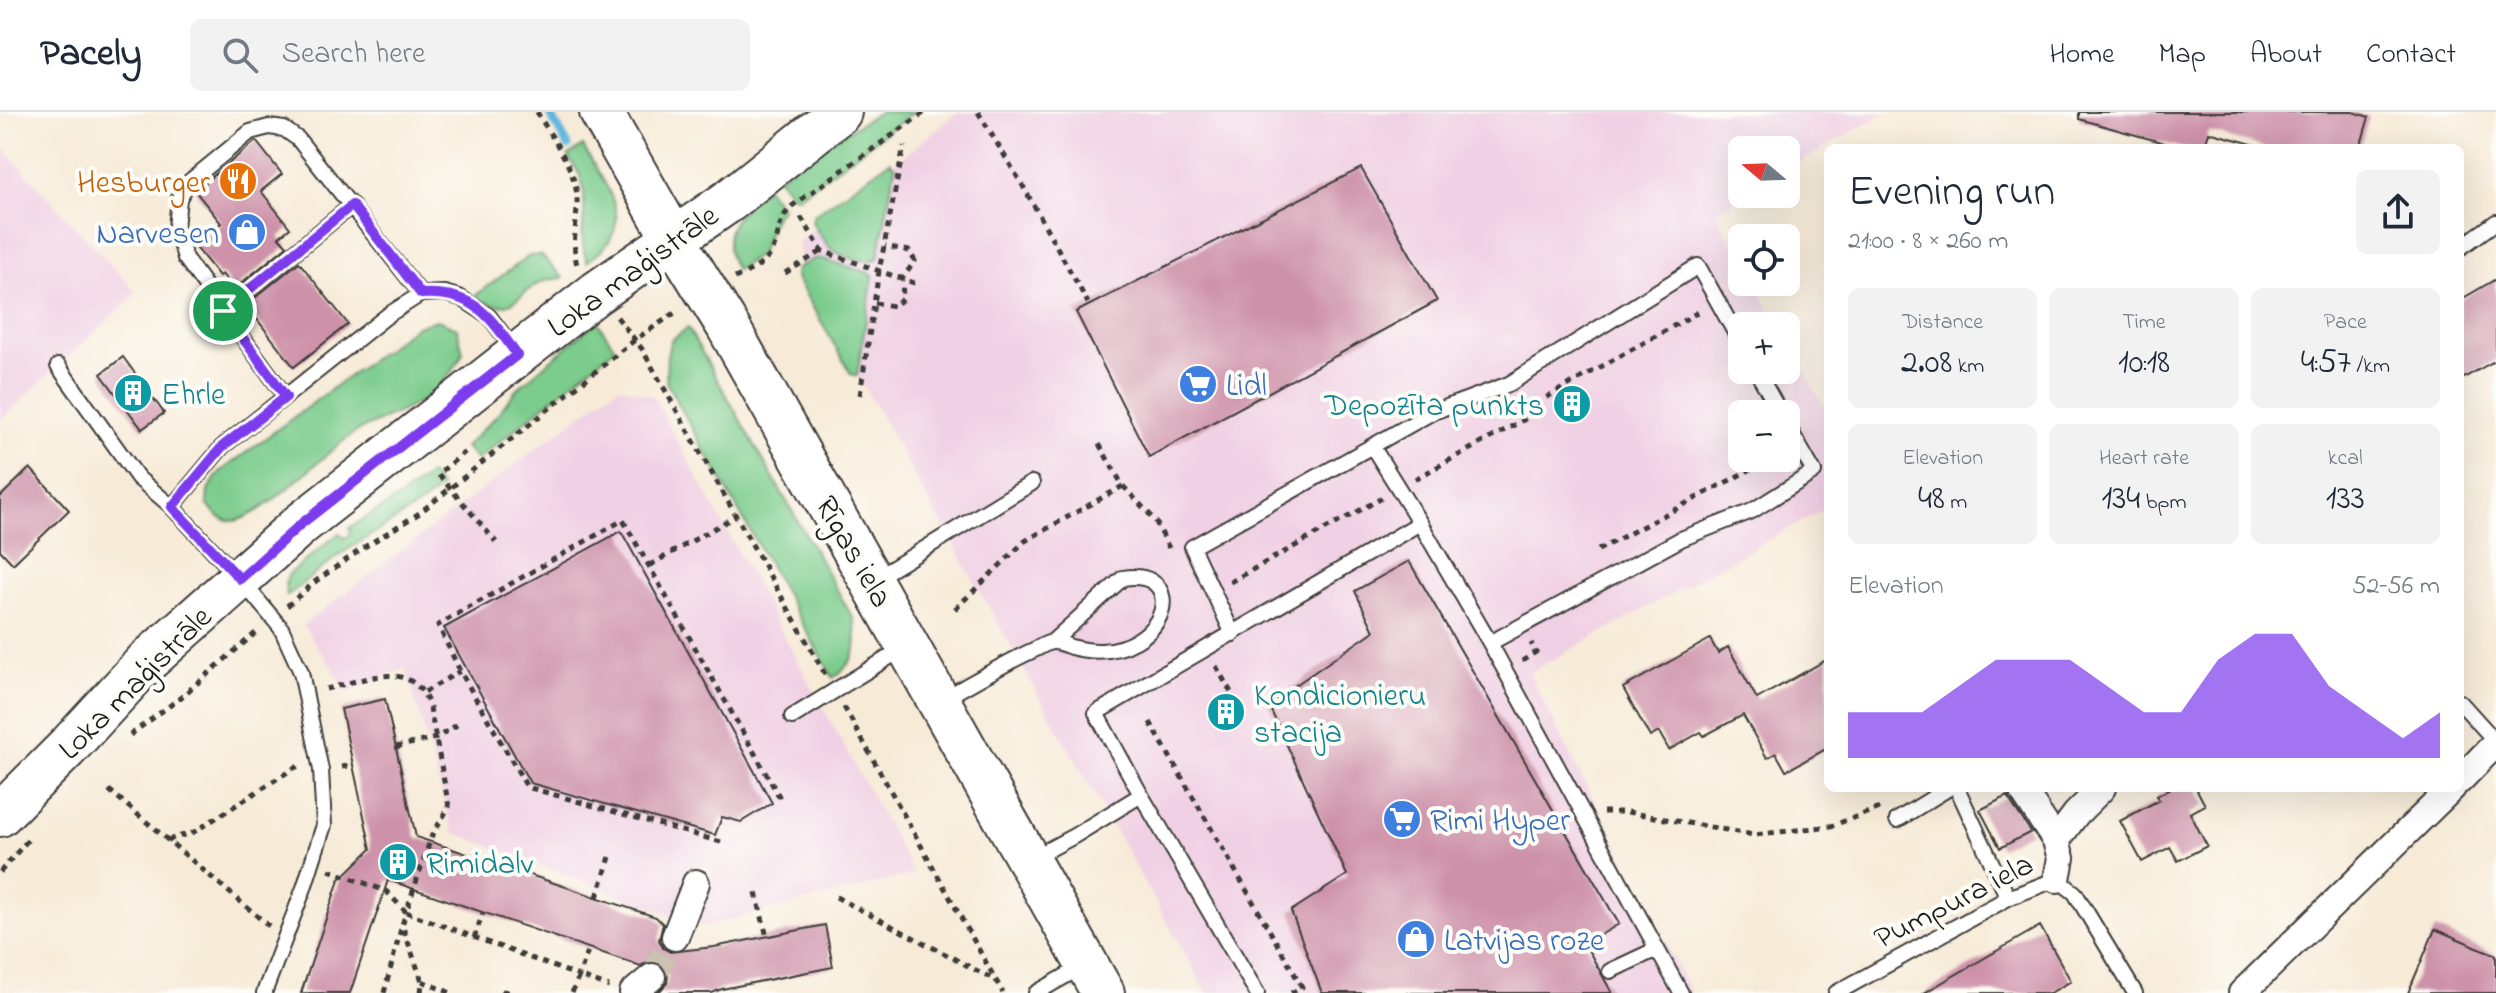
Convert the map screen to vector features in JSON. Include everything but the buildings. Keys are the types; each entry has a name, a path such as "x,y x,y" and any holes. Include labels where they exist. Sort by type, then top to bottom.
{"main road":[{"name":"Rīgas iela","path":"601,112 727,325 1095,978"},
{"name":"Loka maģistrāle","path":"15,827 66,749 146,662 301,524 596,293 729,201 840,112"}],"street":[{"path":"2464,776 2496,742"},
{"path":"2024,792 2056,841 2061,858 2057,879"},
{"path":"2056,841 2098,792"},
{"path":"2242,993 2448,792"},
{"path":"675,937 696,883"}],"lane":[{"path":"286,397 185,258 176,228 179,198 189,182 250,132 269,127 284,129 298,139 421,294"},
{"path":"223,311 352,205"},
{"path":"2464,245 2496,222"},
{"path":"1233,634 1192,547 1433,412 1509,384 1698,266 1728,320"},
{"path":"172,507 222,447 388,315 421,294 444,293 461,298 489,316 517,355"},
{"path":"58,366 138,478 172,507 281,628 301,672 318,759 324,825 264,993"},
{"path":"1372,446 1490,643 1681,993"},
{"path":"1490,643 1681,539 1752,511 1814,472 1800,448"},
{"path":"872,581 1032,483"},
{"path":"1257,993 1096,713 1420,523"},
{"path":"940,701 1012,660 1052,642 1123,578 1137,575 1149,579 1163,600 1163,612 1157,624 1137,641 1111,651 1097,652 1052,642"},
{"path":"792,717 909,645"},
{"path":"2464,706 2496,742"},
{"path":"1897,820 1943,792"},
{"path":"1959,792 2008,898"},
{"path":"1029,860 1141,795"},
{"name":"Pumpura iela","path":"1836,993 2008,898 2057,879 2075,893 2135,993"},
{"path":"1610,971 1657,949"},
{"path":"1036,993 1095,978"}],"path":[{"path":"537,112 571,172 577,195 573,252 577,265 596,293"},
{"path":"792,206 925,112"},
{"path":"978,112 1088,303"},
{"path":"860,395 879,271 904,146"},
{"path":"801,217 822,251 920,285"},
{"path":"875,303 894,306 903,299 902,279 915,261 909,251 885,246"},
{"path":"785,273 822,251"},
{"path":"122,741 180,698 316,581 418,514 636,339 642,349"},
{"path":"1099,444 1123,486 1155,520 1173,555"},
{"path":"465,452 438,474 496,542"},
{"path":"1598,550 1746,472"},
{"path":"955,609 1025,541 1123,486"},
{"path":"650,566 736,516"},
{"path":"721,842 527,787 460,671 438,625 623,520 780,798"},
{"path":"425,692 460,671"},
{"path":"306,694 395,674 413,681 425,692 449,807 432,835 402,925 384,993"},
{"path":"1150,722 1302,987 1291,993"},
{"path":"396,747 436,738 457,725"},
{"path":"167,840 194,832 294,768 318,759"},
{"path":"109,790 285,940"},
{"path":"1582,812 1627,812 1754,835 1831,826 1889,805 1929,801"},
{"path":"0,872 15,827"},
{"path":"597,897 611,854"},
{"path":"312,864 386,891 406,912 474,938 579,976 633,986"},
{"path":"756,893 767,937"},
{"path":"836,897 996,980"},
{"path":"474,938 483,913"},
{"path":"402,925 422,981 421,993"},
{"path":"572,993 589,948"},
{"path":"422,981 451,993"},
{"path":"503,993 509,993"}],"shaded area":[{"path":"958,112 1886,112 1831,144 1824,144 1824,148 1800,162 1800,136 1728,136 1728,204 1715,212 1728,235 1728,296 1762,296 1771,312 1728,312 1728,384 1800,384 1800,364 1824,407 1824,509 1529,673 1691,993 1207,993 800,273 799,241"},
{"path":"0,145 137,293 0,420"},
{"path":"619,386 653,396 914,874 703,927 453,832 406,668 348,692 303,625"}],"green space":[{"path":"880,112 914,112 798,197 793,196 778,178 817,149"},
{"path":"583,146 609,192 615,206 616,220 613,234 604,248 587,262 583,243 583,185 568,156"},
{"path":"890,161 895,167 878,258 862,260 838,253 827,244 812,222 814,215"},
{"path":"766,187 782,208 774,218 760,254 736,270 730,256 729,233 739,214"},
{"path":"541,255 563,278 535,285 515,301 502,306 480,300 476,295 529,256"},
{"path":"814,259 823,259 873,276 857,376 851,374 795,276 796,269"},
{"path":"437,320 457,328 463,353 433,392 411,407 356,432 277,497 244,518 227,520 209,507 208,490 220,472 417,326"},
{"path":"597,321 615,348 477,460 465,447 497,415 517,389"},
{"path":"688,328 854,620 854,653 847,666 833,678 666,382 671,340"},
{"path":"430,474 441,488 418,506 339,555 287,596 285,584 289,574 339,533 344,538 349,536 349,528 400,497"}],"waterway":[{"path":"549,112 568,146"}],"tunnel":[{"path":"652,977 675,937"}],"place":[{"name":"Hesburger","path":"238,181"},
{"name":"Narvesen","path":"247,232"},
{"name":"Lidl","path":"1198,384"},
{"name":"Ehrle","path":"133,393"},
{"name":"Depozīta punkts","path":"1572,404"},
{"name":"Kondicionieru stacija","path":"1226,712"},
{"name":"Rimi Hyper","path":"1402,819"},
{"name":"Rimidalv","path":"398,862"},
{"name":"Latvijas roze","path":"1416,939"}],"route":[{"path":"352,205 421,294 444,293 461,298 489,316 517,355 301,524 240,579 172,507 222,447 286,397 223,311 352,205"}]}
